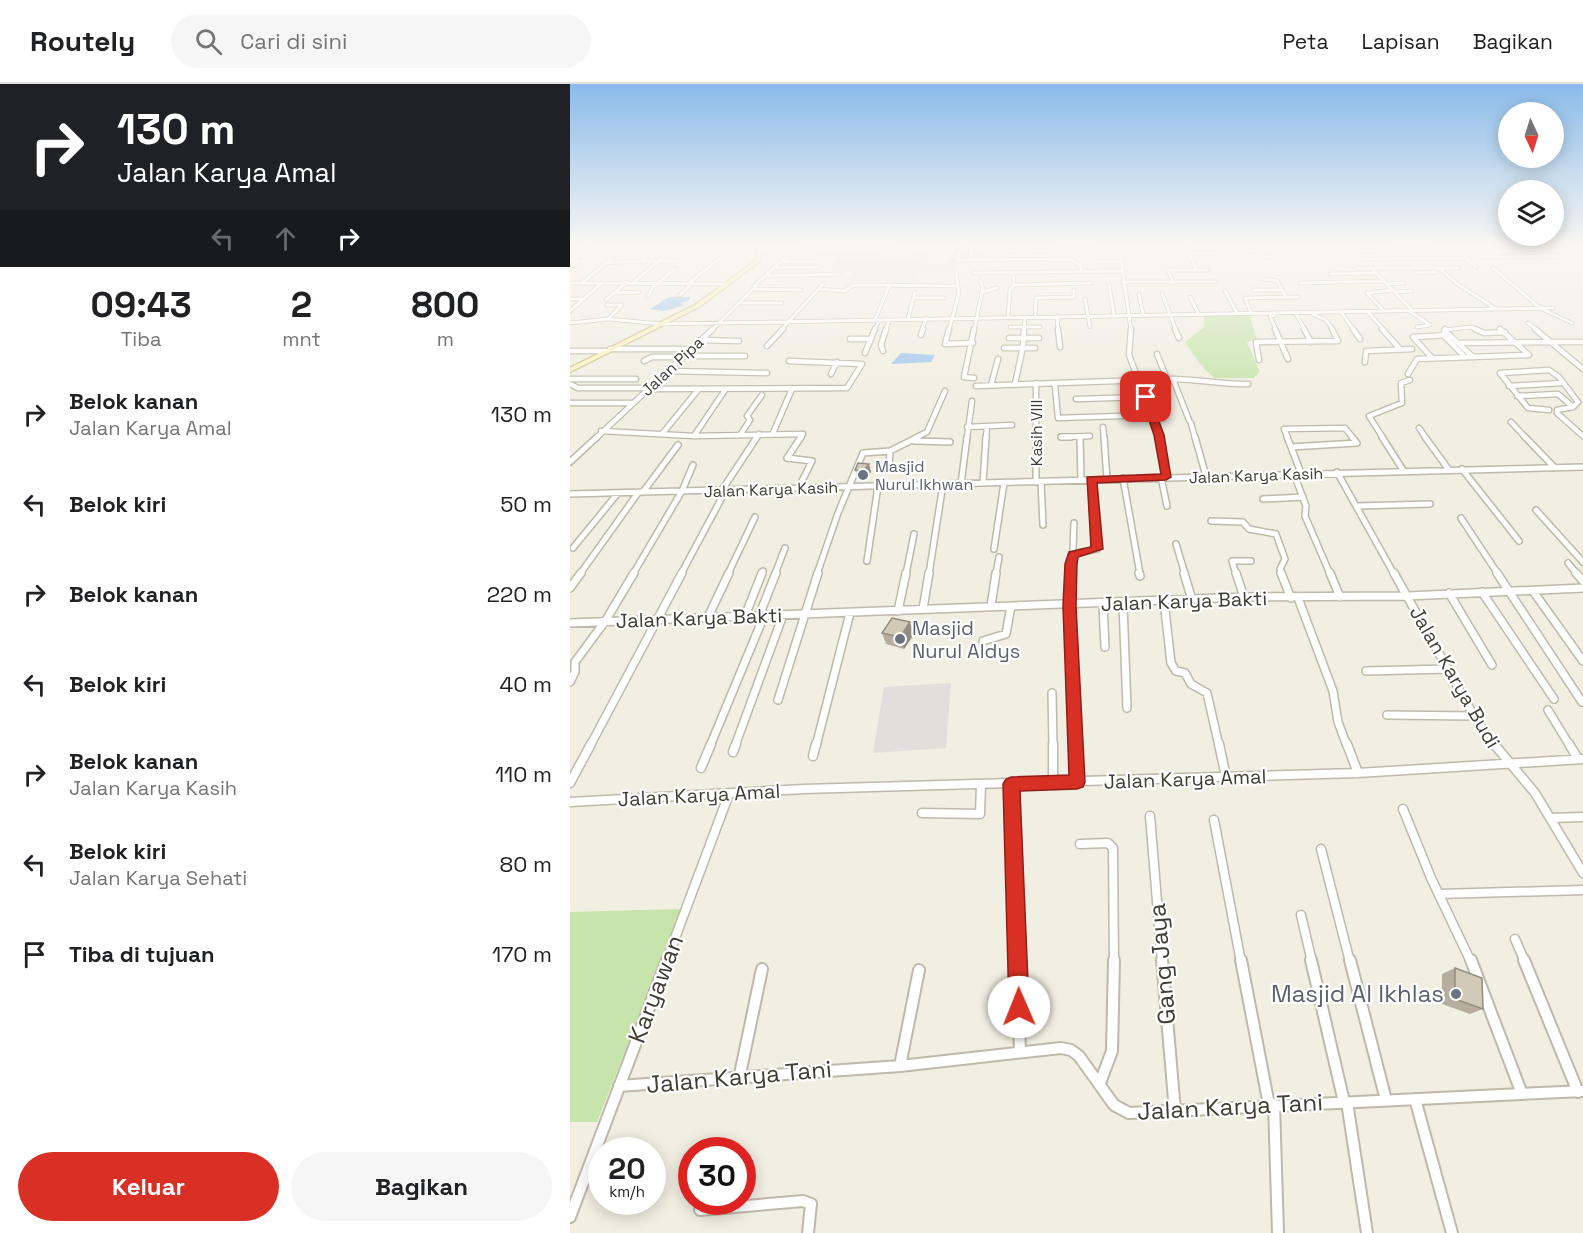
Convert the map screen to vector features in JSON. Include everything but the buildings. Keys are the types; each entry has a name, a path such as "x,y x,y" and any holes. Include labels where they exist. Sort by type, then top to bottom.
{"main road":[{"path":"571,369 697,306 708,298"}],"street":[{"path":"608,319 622,305 606,303 610,298"},
{"name":"Jalan Pipa","path":"570,462 745,298"},
{"path":"767,346 810,298"},
{"path":"865,352 885,298"},
{"path":"908,319 914,298 925,298"},
{"path":"957,298 945,344 973,343"},
{"path":"974,378 964,377 982,298"},
{"path":"1008,317 1009,298"},
{"path":"1035,317 1037,298 1051,298"},
{"path":"1111,298 1114,315"},
{"path":"1126,298 1132,340 1128,351 1159,435 1167,506"},
{"path":"1140,298 1143,314"},
{"path":"1164,298 1179,338"},
{"path":"1190,298 1198,313"},
{"path":"1229,298 1237,313"},
{"path":"1251,313 1245,298 1261,298"},
{"path":"1371,298 1384,311"},
{"path":"1400,298 1411,311 1430,325 1417,327"},
{"path":"1480,298 1496,309"},
{"path":"1528,298 1540,308 1572,323"},
{"path":"570,299 583,299"},
{"path":"570,311 583,299"},
{"path":"1085,299 1090,327"},
{"path":"741,301 782,301"},
{"path":"570,323 608,319 661,324 716,325 926,318 953,320 1089,315 1553,308"},
{"path":"1341,312 1360,339"},
{"path":"1368,312 1400,349"},
{"path":"1296,313 1311,342"},
{"path":"1259,360 1255,342 1281,342 1311,342 1339,340 1321,315 1296,313 1270,315 1281,342 1288,358"},
{"path":"1057,316 1060,347"},
{"path":"1015,384 1024,338 1025,317"},
{"path":"921,335 926,318"},
{"path":"883,351 881,345 889,320"},
{"path":"1528,323 1583,369"},
{"path":"1010,327 1040,327"},
{"path":"1466,357 1446,334 1447,327 1471,327 1484,333 1505,332"},
{"path":"1403,470 1368,416 1402,403 1401,383 1409,377 1415,360 1528,355 1500,328"},
{"path":"1432,358 1412,337 1446,334 1473,357"},
{"path":"1009,338 1039,338"},
{"path":"850,339 871,339"},
{"path":"700,340 739,341"},
{"path":"1458,343 1583,342"},
{"path":"1004,348 1035,348"},
{"path":"570,351 691,349"},
{"path":"1365,362 1365,352 1412,349"},
{"path":"1157,354 1190,422 1206,476"},
{"path":"644,361 652,357 745,356"},
{"path":"991,385 998,359"},
{"path":"570,384 578,388 698,390 849,388 862,364 789,361"},
{"path":"831,374 837,362"},
{"path":"1557,412 1578,404 1578,400 1561,383 1557,375 1546,369 1500,373 1529,409 1557,412 1583,436"},
{"path":"668,372 767,373"},
{"path":"570,379 636,379"},
{"path":"976,386 1170,379 1196,379 1220,385 1248,384"},
{"path":"1087,382 1090,399"},
{"name":"Kasih VIII","path":"1036,383 1039,482 1043,525"},
{"path":"1509,386 1561,383"},
{"path":"1055,386 1058,418 1150,415"},
{"path":"773,433 792,389"},
{"path":"662,434 698,390"},
{"path":"694,436 725,390"},
{"path":"778,700 807,614 828,538 847,486 863,453 890,451 927,432 931,418 945,391"},
{"path":"1517,396 1558,394 1573,407"},
{"path":"740,435 750,420 747,416 762,395"},
{"path":"1076,399 1146,397"},
{"path":"962,484 967,427 972,401"},
{"path":"570,403 633,403"},
{"path":"1511,422 1555,468"},
{"path":"967,427 1012,425"},
{"path":"983,483 987,427"},
{"path":"1103,427 1107,479"},
{"path":"1290,447 1358,443 1345,428 1286,428 1290,447 1301,473"},
{"path":"1419,428 1449,470"},
{"path":"601,431 694,436 803,434 787,458 812,461 799,487"},
{"path":"570,783 659,618 724,490 759,434"},
{"path":"1061,437 1090,436"},
{"path":"1080,437 1082,480"},
{"path":"913,441 950,442"},
{"path":"570,588 640,492 678,445"},
{"path":"889,469 890,451"},
{"path":"570,682 575,672 575,662 606,620 654,540 682,491 693,465"},
{"name":"Jalan Karya Kasih","path":"570,494 1583,467"},
{"path":"1462,469 1519,542"},
{"name":"Jalan Karya Budi","path":"1337,472 1474,716 1506,763 1526,781 1583,873"},
{"path":"1294,474 1306,507 1305,516 1340,597"},
{"path":"1123,478 1140,576"},
{"path":"1073,554 1097,549 1091,480"},
{"path":"994,549 1004,483"},
{"path":"923,609 943,484"},
{"path":"867,561 874,526 878,486"},
{"path":"573,548 618,493"},
{"path":"1263,500 1303,496"},
{"path":"1357,506 1430,504"},
{"path":"1536,510 1583,562"},
{"path":"708,617 755,517"},
{"path":"1461,518 1582,702"},
{"path":"1211,521 1243,522 1250,530 1275,534 1285,560 1280,569 1295,598 1333,692 1338,722 1358,774"},
{"path":"1074,523 1070,606 1077,782"},
{"path":"898,610 914,534"},
{"path":"1176,544 1192,600"},
{"path":"701,768 761,616 785,548"},
{"path":"991,606 999,556"},
{"path":"1244,597 1232,561 1251,561"},
{"path":"1568,563 1583,581"},
{"path":"745,616 763,571"},
{"name":"Jalan Karya Bakti","path":"570,623 991,606 1102,605 1244,597 1408,596 1583,588"},
{"path":"1533,591 1583,661"},
{"path":"1482,592 1554,699"},
{"path":"1449,593 1492,665"},
{"path":"1164,601 1171,663 1176,671 1187,675 1191,684 1207,693 1226,777"},
{"path":"1123,604 1127,708"},
{"path":"1102,605 1105,647"},
{"path":"983,641 1006,634 1011,606"},
{"path":"813,756 850,613"},
{"path":"733,752 783,615"},
{"path":"1366,672 1448,669"},
{"path":"1052,693 1053,784"},
{"path":"1548,710 1581,759"},
{"path":"1387,715 1474,716"},
{"name":"Jalan Karya Amal","path":"570,802 981,785 1358,774 1581,759"},
{"path":"1011,784 1020,1052"},
{"path":"922,813 980,814 981,785"},
{"name":"Karyawan","path":"570,1217 729,794"},
{"path":"1403,809 1439,894 1465,945 1522,1094"},
{"name":"Gang Jaya","path":"1149,816 1175,1112"},
{"path":"1551,818 1583,817"},
{"path":"1214,820 1271,1105 1278,1233"},
{"path":"1080,843 1108,843 1113,848 1115,1006 1112,1051 1100,1083"},
{"path":"1321,849 1386,1100"},
{"path":"1439,894 1583,890"},
{"path":"1301,915 1345,1102 1367,1233"},
{"path":"1515,939 1580,1091"},
{"path":"740,1079 762,969"},
{"path":"900,1066 919,970"},
{"name":"Jalan Karya Tani","path":"619,1086 900,1066 1061,1048 1071,1050 1100,1083 1114,1105 1129,1113 1580,1091"},
{"path":"1415,1099 1452,1233"},
{"path":"756,1205 803,1201 811,1204 808,1233"}],"green space":[{"path":"1249,314 1257,339 1247,342 1260,372 1253,378 1214,378 1200,364 1185,342 1204,327 1204,315"},
{"path":"681,909 597,1122 570,1122 570,912"}],"shaded area":[{"path":"951,683 946,748 873,753 884,687"}],"water":[{"path":"668,298 690,298 690,300 680,304 685,305 664,311 650,309"},
{"path":"901,353 935,355 931,362 891,364"}],"place":[{"name":"Masjid Nurul Ikhwan","path":"863,475"},
{"name":"Masjid Nurul Aldys","path":"900,639"},
{"name":"Masjid Al Ikhlas","path":"1456,994"}],"route":[{"path":"1019,1007 1011,784 1077,782 1070,606 1071,564 1073,554 1097,550 1094,493 1091,480 1166,477 1159,435 1150,415 1146,397"}]}
